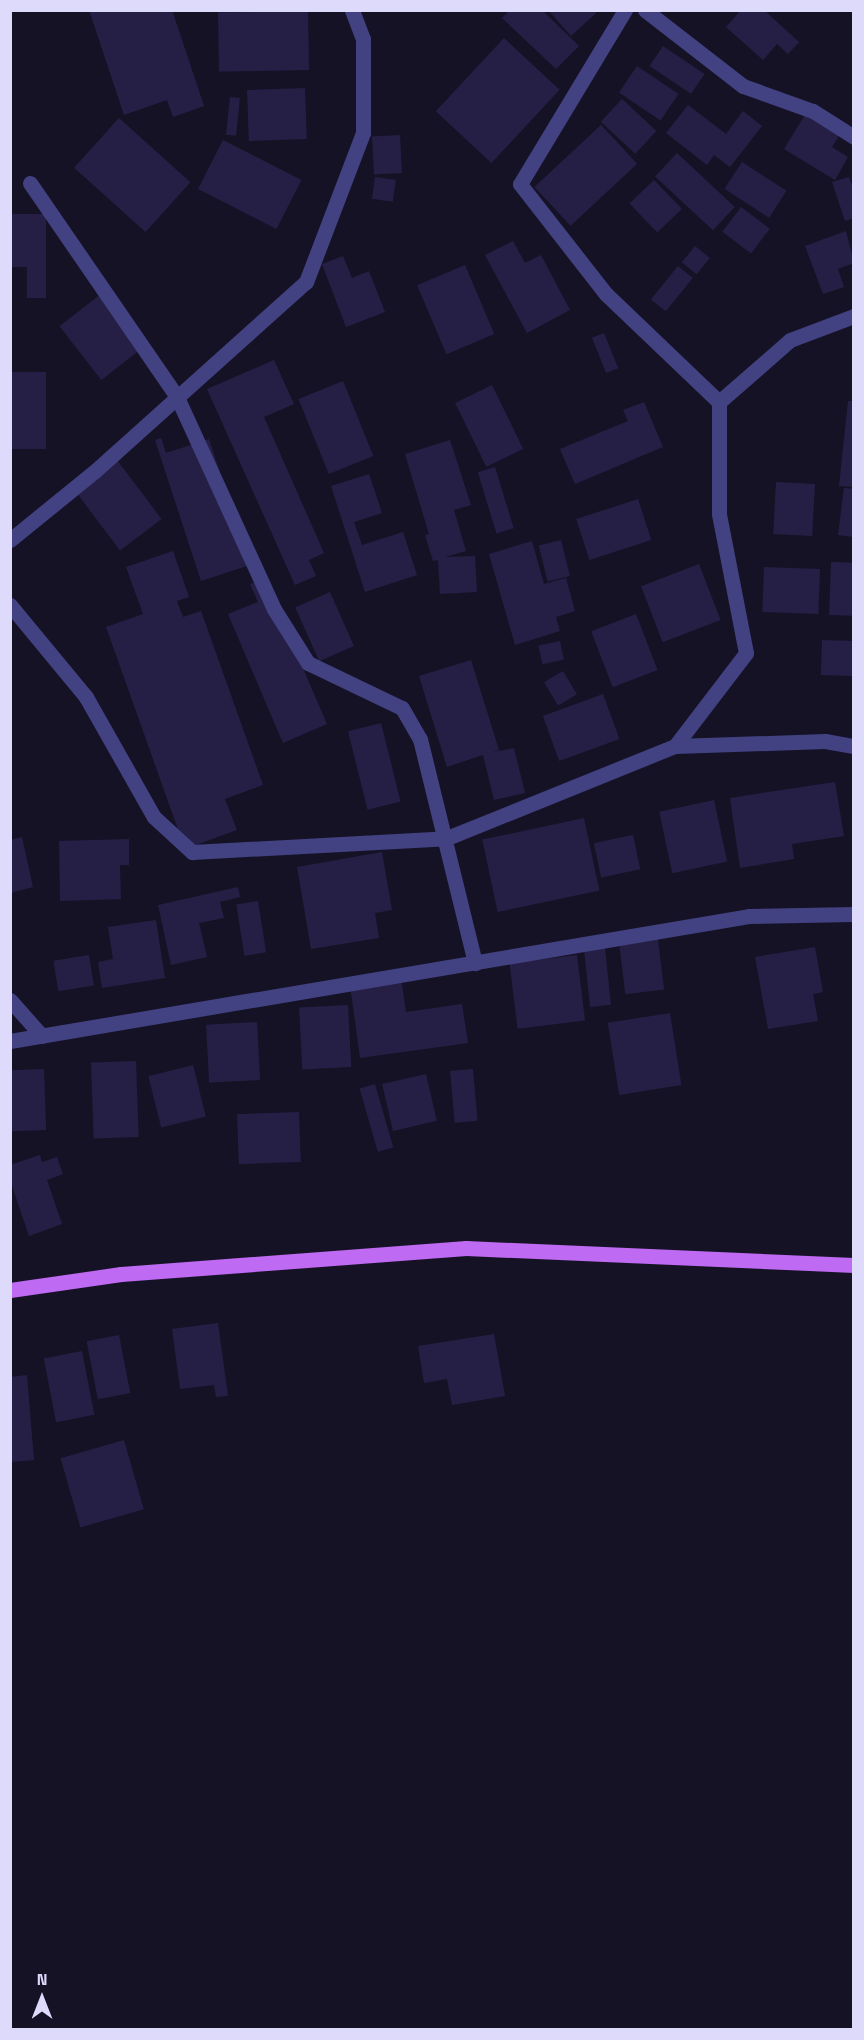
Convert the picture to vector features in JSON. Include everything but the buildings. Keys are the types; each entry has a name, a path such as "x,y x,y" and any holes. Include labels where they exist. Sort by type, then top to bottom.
{"main road":[{"path":"10,1290 121,1274 466,1248 854,1265"}],"street":[{"path":"10,540 177,398 306,282 363,133 363,39 352,10"},
{"path":"625,10 520,184 606,294 719,402 719,514 746,653 675,746"},
{"path":"645,10 743,86 813,111 854,137"},
{"path":"30,183 177,398 274,609 308,663 402,708 420,739 447,838 475,963"},
{"path":"719,402 790,340 854,316"},
{"path":"10,605 86,697 154,817 192,852 447,838 675,746 825,741 854,746"},
{"path":"10,1041 749,916 854,914"},
{"path":"10,1000 42,1036"}]}
